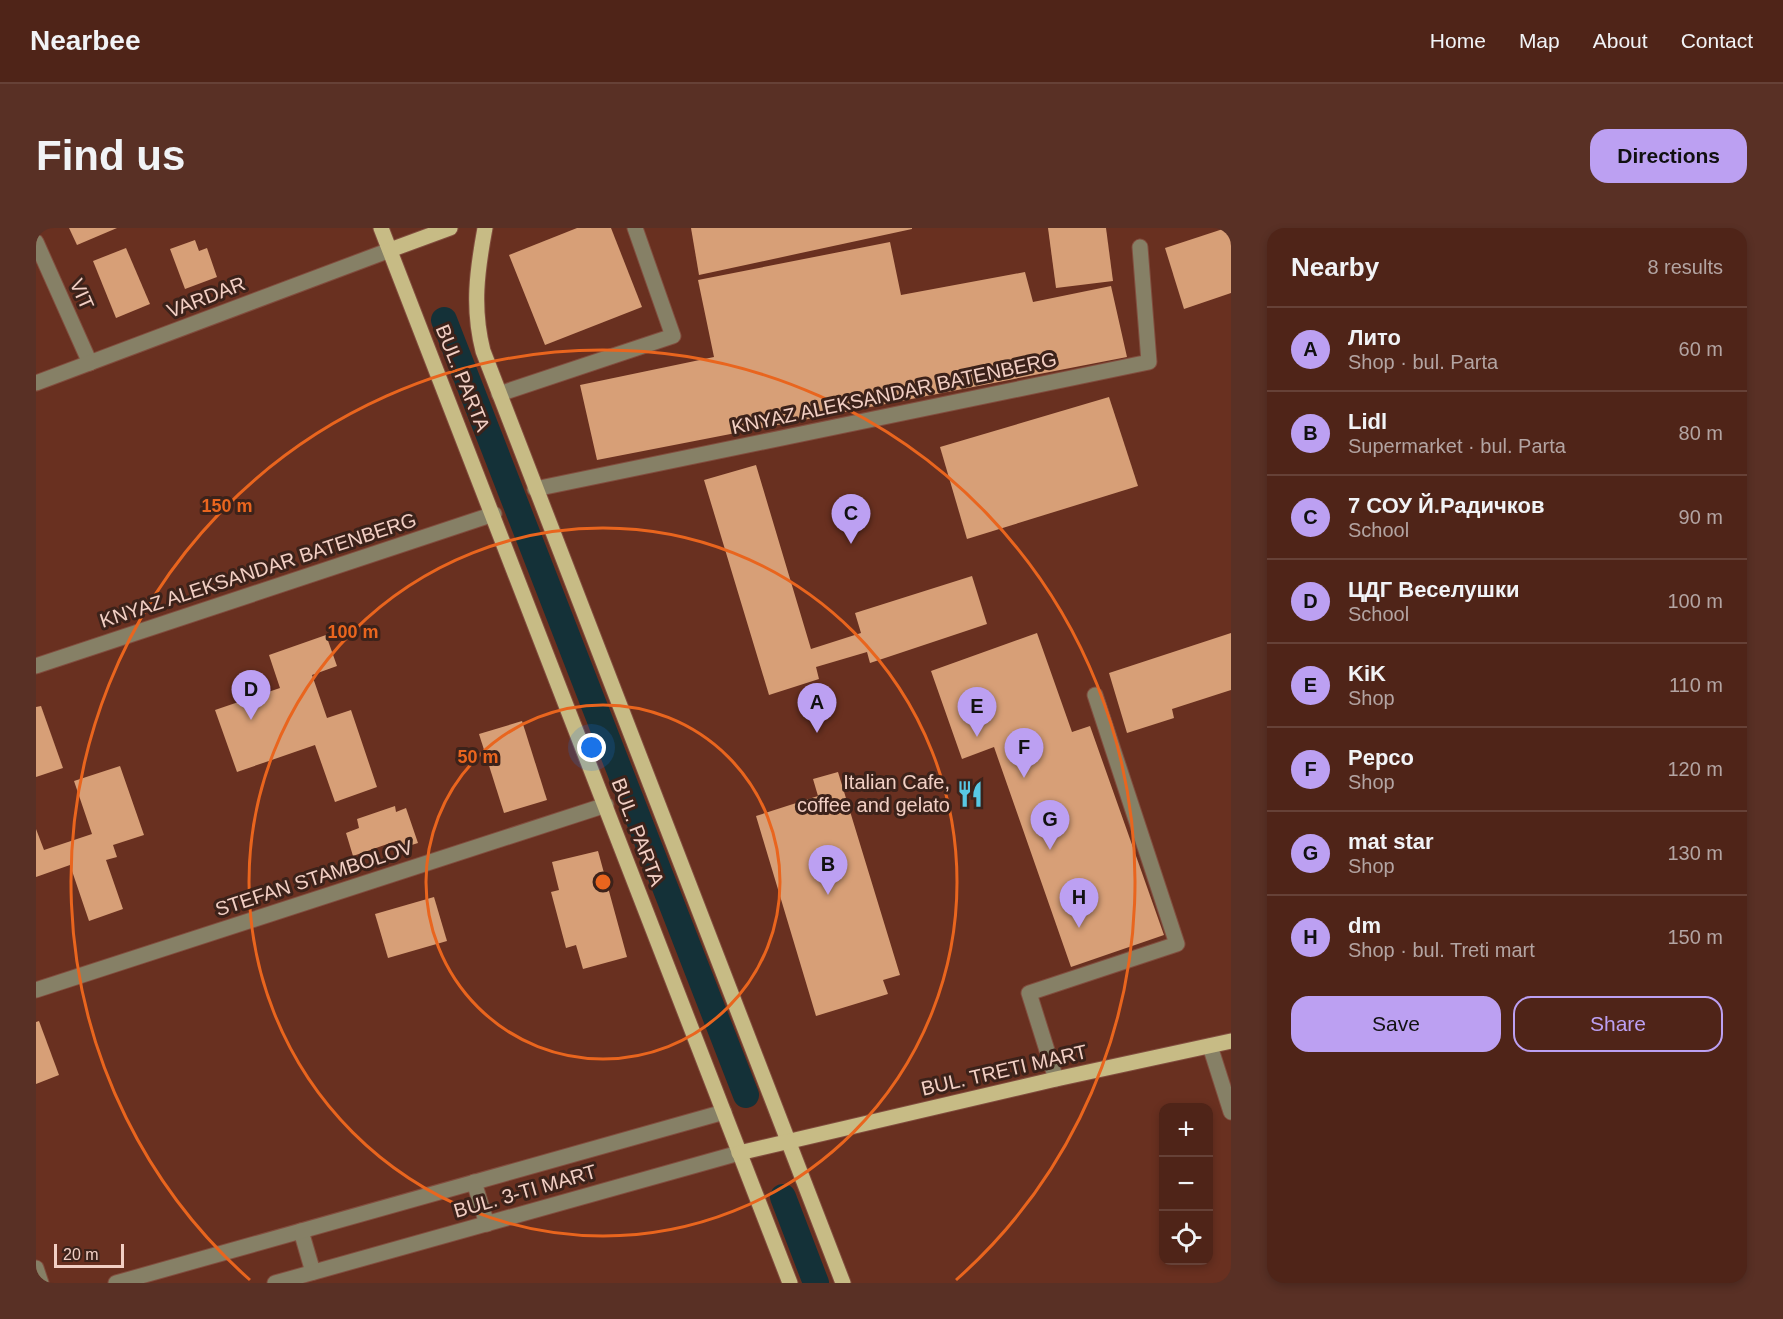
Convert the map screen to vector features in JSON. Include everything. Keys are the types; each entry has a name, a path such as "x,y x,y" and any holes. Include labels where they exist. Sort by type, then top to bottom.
{"main road":[{"name":"BUL. PARTA","path":"381,228 494,514 790,1283"},
{"path":"424,228 448,229"},
{"name":"BUL. PARTA","path":"485,228 477,271 476,324 499,394 843,1283"},
{"path":"390,250 448,229"},
{"name":"BUL. TRETI MART","path":"788,1142 1056,1079 1231,1041"},
{"name":"BUL. 3-TI MART","path":"739,1153 788,1142"}],"street":[{"path":"499,394 673,336 635,228"},
{"name":"VIT","path":"36,242 90,363"},
{"name":"KNYAZ ALEKSANDAR BATENBERG","path":"535,489 1149,362 1140,247"},
{"name":"VARDAR","path":"36,384 390,250"},
{"name":"KNYAZ ALEKSANDAR BATENBERG","path":"36,666 494,514"},
{"path":"1056,1079 1029,993 1177,944 1095,695"},
{"name":"STEFAN STAMBOLOV","path":"36,990 606,805"},
{"path":"1210,1046 1231,1112"},
{"path":"116,1283 724,1112"},
{"name":"BUL. 3-TI MART","path":"275,1283 739,1153"},
{"path":"474,1182 487,1224"},
{"path":"301,1231 313,1272"},
{"path":"36,1268 41,1283"}],"building":[{"path":"69,228 117,228 77,245"},
{"path":"577,228 611,228 642,307 545,345 509,255"},
{"path":"691,228 912,228 912,229 699,275"},
{"path":"1048,228 1106,228 1113,281 1056,288"},
{"path":"1231,228 1231,293 1184,309 1165,248"},
{"path":"195,240 199,251 207,248 217,277 185,289 170,249"},
{"path":"890,242 901,295 1025,272 1033,302 1111,286 1127,357 597,460 580,385 714,357 698,280"},
{"path":"126,248 150,304 116,318 93,261"},
{"path":"1109,397 1138,486 967,539 940,447"},
{"path":"756,465 811,649 861,633 855,613 972,576 987,624 870,663 867,652 816,667 819,679 769,695 704,480"},
{"path":"1037,633 1072,732 1090,726 1164,935 1071,967 994,747 962,759 931,671"},
{"path":"1231,633 1231,690 1172,709 1174,718 1127,733 1109,673"},
{"path":"326,635 337,666 312,675 327,718 351,710 377,787 335,802 315,745 237,772 215,710 280,688 269,655"},
{"path":"41,706 63,768 36,777 36,707"},
{"path":"522,721 547,800 504,813 479,734"},
{"path":"120,766 144,835 113,845 117,857 106,860 123,909 89,921 70,865 36,877 36,829 44,850 92,834 74,781"},
{"path":"838,772 900,975 883,980 888,994 816,1016 756,816 818,796 813,779"},
{"path":"395,806 396,812 406,808 418,843 399,849 396,841 353,856 346,833 359,828 357,819"},
{"path":"598,851 627,957 583,969 576,945 566,948 551,892 559,890 552,862"},
{"path":"434,897 447,941 388,958 375,914"},
{"path":"39,1021 59,1075 36,1084 36,1022"}],"waterway":[{"path":"444,320 746,1095"},
{"path":"783,1197 816,1283"}],"place":[{"name":"7 СОУ Й.Радичков","path":"851,544"},
{"name":"ЦДГ Веселушки","path":"251,720"},
{"name":"Лито","path":"817,733"},
{"name":"KiK","path":"977,737"},
{"name":"Pepco","path":"1024,778"},
{"name":"Italian Cafe, coffee and gelato","path":"970,794"},
{"name":"mat star","path":"1050,850"},
{"name":"Lidl","path":"828,895"},
{"name":"dm","path":"1079,928"}]}
